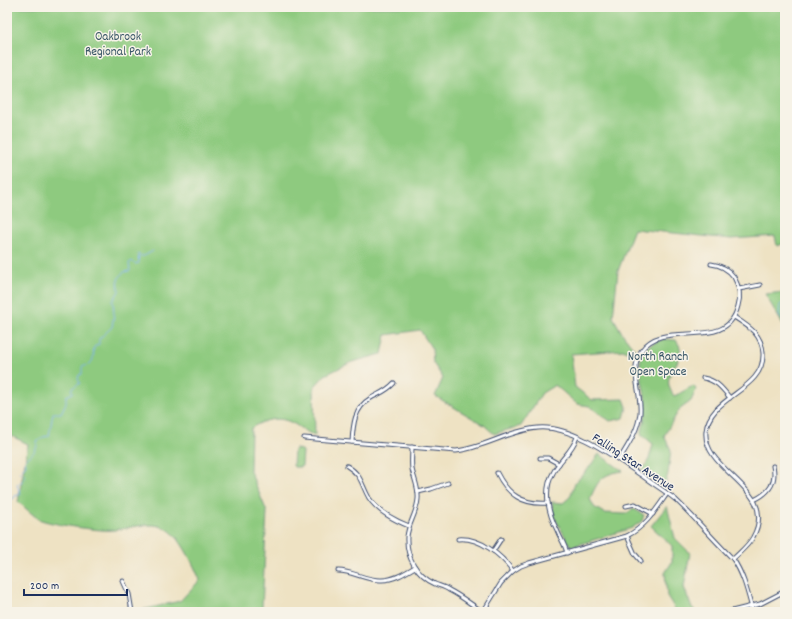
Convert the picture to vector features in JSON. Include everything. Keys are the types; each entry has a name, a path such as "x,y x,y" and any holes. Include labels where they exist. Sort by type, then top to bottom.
{"street":[{"path":"619,460 634,434 639,420 640,403 635,369 638,357 643,348 652,341 663,336 715,332 725,326 734,317 739,305 739,289 729,271 718,265 711,264"},
{"path":"739,289 760,285"},
{"path":"733,559 750,542 756,531 758,516 754,500 748,491 714,457 707,443 706,431 710,418 717,408 756,376 761,367 763,357 762,344 757,334 750,326 734,317"},
{"path":"702,378 710,379 716,383 730,398"},
{"path":"352,442 354,421 360,407 370,398 388,390 394,383"},
{"name":"Falling Star Avenue","path":"304,438 450,451 462,450 526,430 539,428 558,429 600,448 667,494 681,506 733,559 742,575 753,612"},
{"path":"566,553 555,526 548,503 548,485 553,472 570,451 577,437"},
{"path":"412,447 412,467 418,492 417,508 407,536 407,547 410,557 415,567 428,580 451,590 483,612 501,583 513,571 529,563 627,536 642,527 667,494"},
{"path":"540,458 548,458 558,464"},
{"path":"347,466 354,470 359,476 368,496 376,507 395,520 410,526"},
{"path":"754,500 764,494 772,484 774,477 773,466"},
{"path":"497,473 506,488 518,498 532,503 548,503"},
{"path":"418,492 448,483"},
{"path":"626,506 635,504 653,514"},
{"path":"627,536 635,554 641,561"},
{"path":"458,539 467,538 493,551 503,559 513,571"},
{"path":"493,551 501,539"},
{"path":"338,571 346,571 372,579 383,580 400,576 415,567"},
{"path":"123,581 129,594 132,612"},
{"path":"728,612 765,603 785,591"}],"green space":[{"name":"Oakbrook Regional Park","path":"7,7 785,7 785,243 777,246 775,236 731,239 634,229 618,271 613,317 622,333 635,350 632,354 623,350 571,354 575,387 592,400 624,399 627,407 624,418 610,421 589,406 577,404 555,385 542,393 521,426 494,434 484,425 435,396 443,378 433,363 432,349 420,330 386,335 382,354 352,362 325,375 314,387 315,435 290,422 279,419 268,420 251,428 250,471 267,512 262,607 268,612 142,612 141,610 180,601 200,580 186,551 171,531 153,525 108,530 88,529 53,523 39,519 18,502 28,444 7,434"},
{"path":"785,292 785,328 765,294"},
{"name":"North Ranch Open Space","path":"663,339 676,340 680,348 678,361 669,380 669,387 674,396 694,386 696,390 691,401 679,410 664,436 671,450 668,474 664,486 642,471 649,459 653,444 641,434 645,420 646,406 640,370 641,357 644,351 649,346"},
{"path":"296,449 303,451 302,466 300,467 294,467 293,465 294,450"},
{"path":"599,454 623,471 605,476 598,483 590,499 594,507 604,513 625,514 634,509 644,515 642,521 632,528 571,547 553,515 552,502 563,503 570,497 575,483"},
{"path":"667,506 675,538 690,553 684,587 691,606 696,612 677,612 667,596 665,573 672,562 672,546 651,526"}],"waterway":[{"path":"7,507 9,506 9,498 13,499 15,496 21,494 17,485 25,479 25,474 20,473 26,465 25,460 35,450 37,442 43,437 49,436 53,413 61,413 66,403 66,396 73,393 71,389 80,383 78,379 79,375 82,374 82,367 91,363 93,359 94,347 99,344 99,339 112,327 114,314 113,301 119,291 118,279 124,272 130,271 129,263 132,261 135,264 139,263 138,254 144,256 153,251"},
{"path":"785,297 783,303 780,305 779,316 785,323"}]}
